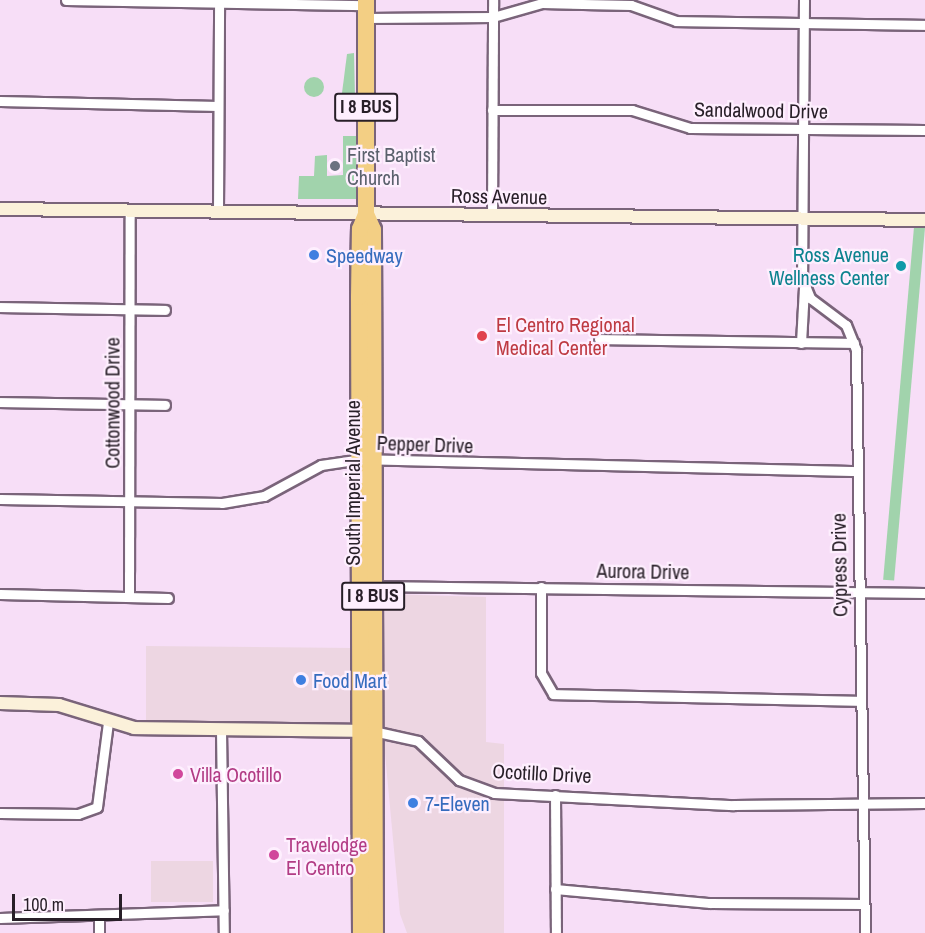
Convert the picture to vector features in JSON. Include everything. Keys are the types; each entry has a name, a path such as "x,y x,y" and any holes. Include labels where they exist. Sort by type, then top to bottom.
{"highway":[{"name":"South Imperial Avenue","path":"360,933 367,731 367,338 360,229 366,214 366,8"},
{"name":"South Imperial Avenue","path":"367,731 375,933"}],"street":[{"path":"66,0 219,2 366,8 493,17 542,3 609,4 631,5 676,21 925,25"},
{"path":"492,216 493,0"},
{"path":"801,343 804,288 802,218 804,0"},
{"path":"218,211 219,2"},
{"path":"0,101 218,106"},
{"name":"Sandalwood Drive","path":"492,110 632,110 690,128 925,130"},
{"name":"Ross Avenue","path":"0,208 925,220"},
{"name":"Cottonwood Drive","path":"129,596 130,210"},
{"name":"Cypress Drive","path":"804,288 846,325 854,344 857,471 856,592 861,701 865,933"},
{"path":"0,307 165,310"},
{"path":"599,339 854,344"},
{"path":"0,402 165,405"},
{"name":"Pepper Drive","path":"0,499 222,503 264,496 321,465 367,460 857,471"},
{"name":"Aurora Drive","path":"367,586 925,593"},
{"path":"541,587 541,673 547,690 562,696 861,701"},
{"path":"0,594 168,598"},
{"name":"Ocotillo Drive","path":"0,703 59,705 108,722 134,728 367,731 418,741 459,780 479,789 734,805 925,803"},
{"path":"0,813 78,814 97,807 108,722"},
{"path":"221,730 224,933"},
{"path":"555,795 556,933"},
{"path":"555,890 710,903 864,904"},
{"path":"0,918 99,918 148,909 224,910"},
{"path":"99,918 99,933"}],"shaded area":[{"path":"354,593 486,597 486,742 504,744 504,933 407,933 400,914 383,732 146,729 146,646 353,648"},
{"path":"151,861 213,861 213,902 151,902"}],"green space":[{"path":"354,53 355,97 342,93 347,54"},
{"path":"314,77 321,80 324,87 321,94 314,97 307,94 304,87 307,80"},
{"path":"343,136 356,136 356,199 298,199 299,176 314,176 315,156 327,155 327,176 343,175"},
{"path":"914,227 925,228 894,581 883,580"}],"place":[{"name":"First Baptist Church","path":"335,166"},
{"name":"Speedway","path":"314,255"},
{"name":"Ross Avenue Wellness Center","path":"901,266"},
{"name":"El Centro Regional Medical Center","path":"482,336"},
{"name":"Food Mart","path":"301,680"},
{"name":"Villa Ocotillo","path":"178,774"},
{"name":"7-Eleven","path":"413,803"},
{"name":"Travelodge El Centro","path":"274,855"}]}
